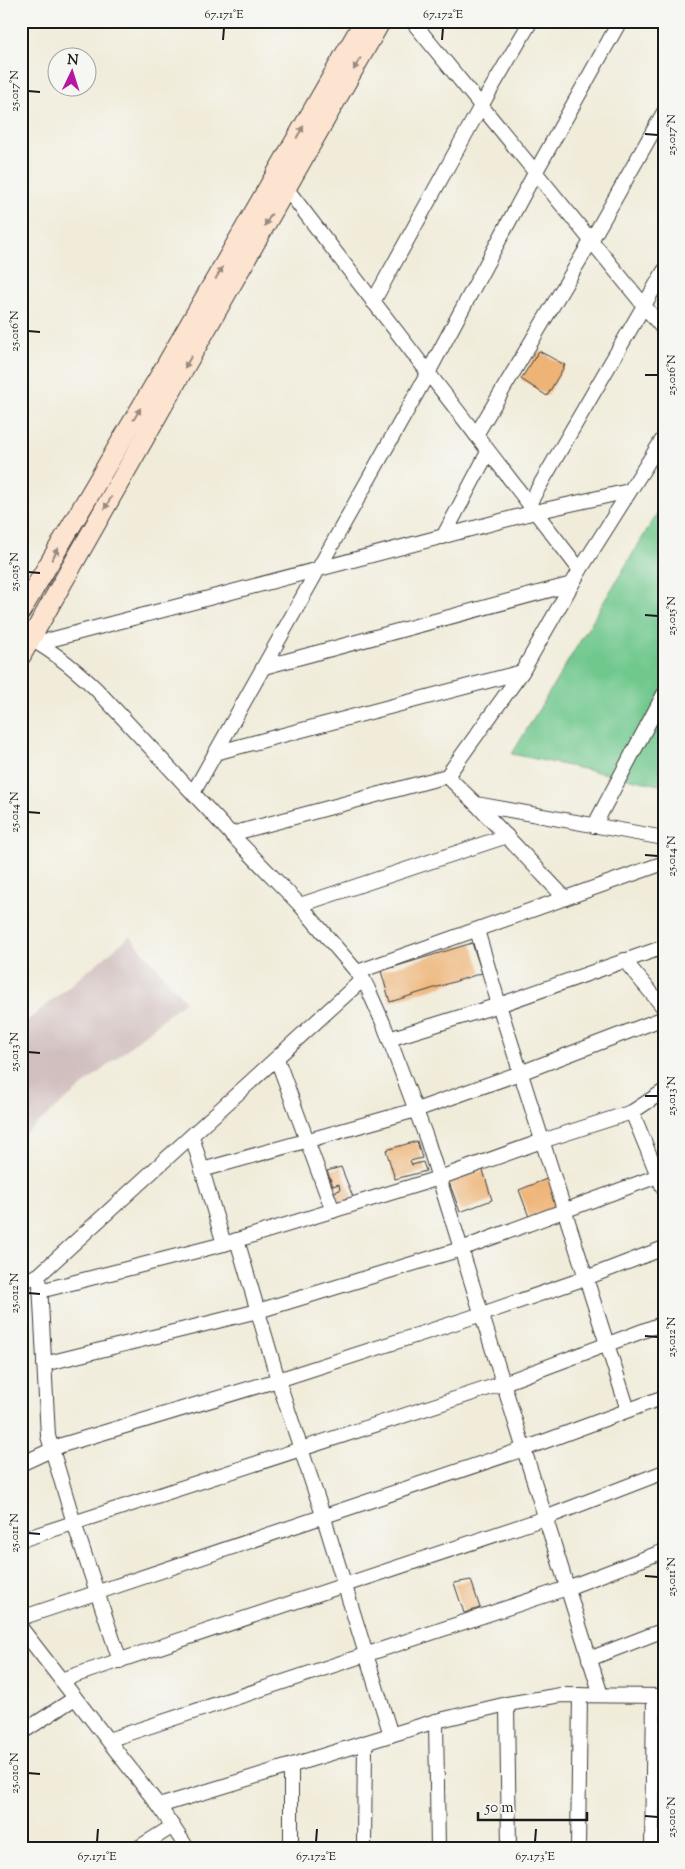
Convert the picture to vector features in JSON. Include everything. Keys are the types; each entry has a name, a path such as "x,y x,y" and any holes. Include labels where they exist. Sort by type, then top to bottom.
{"street":[{"path":"21,611 166,365 364,21"},
{"path":"21,656 381,21"},
{"path":"412,21 664,330"},
{"path":"373,302 481,106 531,21"},
{"path":"192,793 428,373 620,21"},
{"path":"476,435 591,241 664,112"},
{"path":"286,188 580,570"},
{"path":"532,508 664,271"},
{"path":"231,834 447,776 522,672 580,570 664,437"},
{"path":"443,537 488,452"},
{"path":"31,639 443,537 532,508 630,492"},
{"path":"264,667 572,584"},
{"path":"31,639 73,668 96,689 192,793 300,905 360,976 389,1039 439,1178 600,1695"},
{"path":"215,753 522,672"},
{"path":"594,826 664,694"},
{"path":"447,776 565,898"},
{"path":"476,804 664,838"},
{"path":"300,905 507,836"},
{"path":"21,1282 39,1275 277,1059 360,976 477,930 664,863"},
{"path":"477,930 520,1073 628,1410"},
{"path":"389,1039 499,1005 664,946"},
{"path":"624,960 664,1008"},
{"path":"202,1170 416,1110 664,1018"},
{"path":"277,1059 333,1211"},
{"path":"40,1291 231,1242 439,1178 542,1141 632,1112 664,1092"},
{"path":"632,1112 664,1190"},
{"path":"192,1136 202,1170 258,1311 278,1380 323,1515 391,1736"},
{"path":"44,1364 258,1311 461,1249 658,1176"},
{"path":"21,1464 51,1449 278,1380 482,1314 586,1278 664,1248"},
{"path":"39,1275 46,1424 51,1449 120,1660"},
{"path":"21,1540 504,1383 664,1323"},
{"path":"21,1618 524,1449 664,1397"},
{"path":"61,1680 545,1518 664,1472"},
{"path":"108,1740 567,1588 664,1551"},
{"path":"21,1628 108,1740 188,1848"},
{"path":"589,1660 664,1630"},
{"path":"578,1848 580,1695"},
{"path":"158,1806 436,1721 507,1704 561,1696 659,1696 652,1848"},
{"path":"21,1733 75,1698"},
{"path":"507,1704 509,1848"},
{"path":"436,1721 438,1848"},
{"path":"364,1848 365,1743"},
{"path":"291,1766 291,1848"},
{"path":"138,1848 173,1826"}],"shaded area":[{"path":"130,936 185,1001 21,1137 21,1026"}],"green space":[{"path":"664,502 664,786 512,754"}],"building":[{"path":"539,351 565,365 547,396 521,379"},
{"path":"472,943 482,973 390,1002 381,971"},
{"path":"417,1141 422,1158 410,1161 412,1165 423,1162 426,1171 395,1179 386,1150"},
{"path":"341,1167 353,1197 337,1203 334,1192 340,1190 339,1184 333,1186 327,1171"},
{"path":"483,1170 492,1200 460,1212 449,1182"},
{"path":"549,1178 559,1206 529,1217 519,1190"},
{"path":"471,1580 480,1608 464,1613 454,1583"}]}
